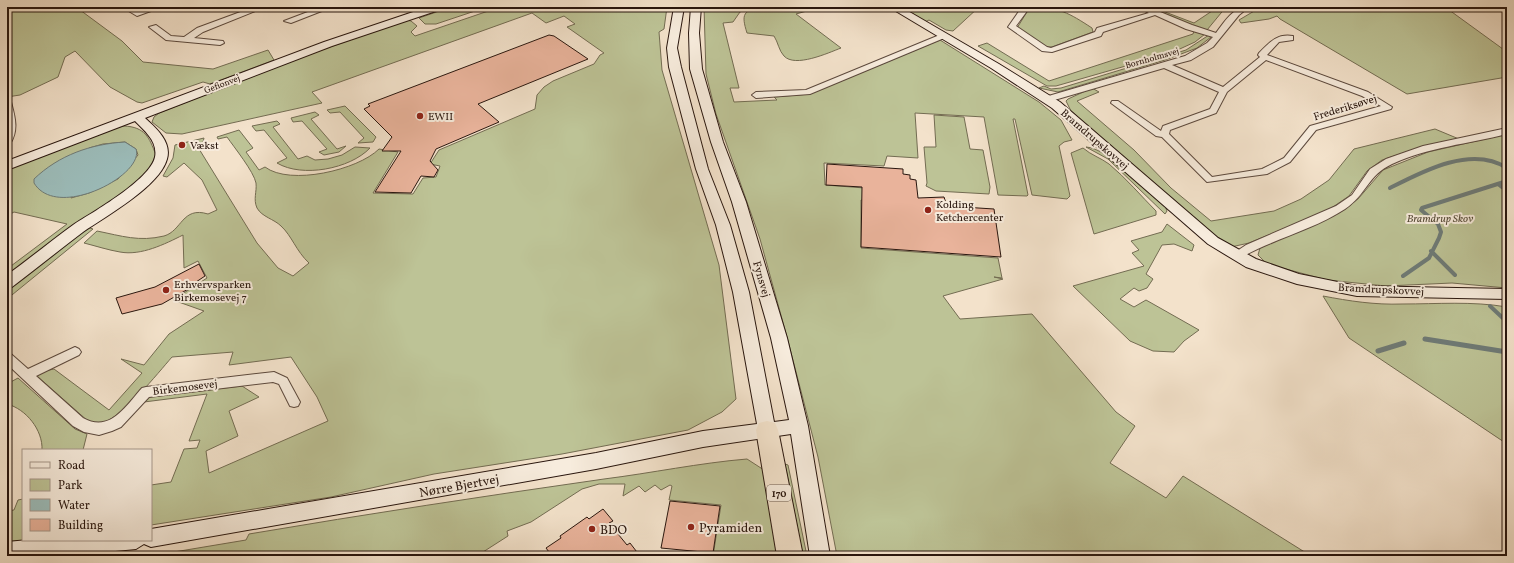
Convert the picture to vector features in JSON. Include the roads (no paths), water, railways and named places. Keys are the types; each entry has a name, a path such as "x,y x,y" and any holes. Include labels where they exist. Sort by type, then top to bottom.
{"highway":[{"name":"170","path":"767,430 790,556"}],"main road":[{"name":"Gefionvej","path":"7,166 328,44 438,7"},
{"name":"170","path":"679,7 672,48 702,169 722,225 741,292 767,430"},
{"name":"Fynsvej","path":"696,7 694,33 696,69 717,142 739,202 779,338 799,426 820,556"},
{"name":"Bramdrupskovvej","path":"894,7 945,36 1048,99 1213,241 1236,255 1274,272 1297,279 1357,290 1507,294"},
{"path":"7,283 126,196 155,171 161,160 160,142 137,116"},
{"name":"Nørre Bjertvej","path":"152,538 588,463 703,439 799,426"},
{"path":"60,556 109,544 129,541"},
{"path":"7,551 56,546 109,544"}],"street":[{"path":"126,7 137,14 158,7"},
{"path":"186,39 200,30 261,7"},
{"path":"288,21 328,7"},
{"path":"1026,7 1012,27 1045,49 1052,50 1098,34 1100,30 1155,13"},
{"path":"1142,7 1189,27 1218,36"},
{"name":"Bornholmsvej","path":"1048,99 1188,58 1210,45 1236,13 1245,7"},
{"path":"1500,7 1507,12"},
{"path":"153,27 169,38 220,43"},
{"path":"756,95 807,92 945,36"},
{"path":"1164,134 1166,128 1213,111 1224,91 1265,58 1262,55 1277,40 1290,38"},
{"name":"Frederiksøvej","path":"1115,103 1159,134 1164,134 1210,180 1264,172 1287,160 1313,128 1388,107 1365,94 1265,58"},
{"path":"1166,65 1224,91"},
{"path":"7,102 13,127 7,142"},
{"path":"1236,255 1284,232 1325,215 1352,200 1366,183 1373,171 1400,157 1444,144 1467,141 1507,131"},
{"path":"26,375 75,352"},
{"name":"Birkemosevej","path":"7,357 78,422 85,427 96,429 114,426 146,392 274,377 283,381 294,402"}],"water":[{"path":"125,142 136,149 135,159 127,171 114,181 97,190 79,196 61,197 45,194 34,183 34,179 54,163 76,152 100,145"}],"waterway":[{"path":"1390,188 1432,168 1463,160 1479,159 1493,162 1507,168"},
{"path":"1432,252 1441,232 1438,224 1421,210 1422,208 1507,181"},
{"path":"1498,184 1507,191"},
{"path":"1403,276 1429,258 1432,252"},
{"path":"1432,252 1455,275"},
{"path":"1490,306 1507,322"},
{"path":"1425,339 1507,352"},
{"path":"1378,351 1404,343"}],"place":[{"name":"EWII","path":"420,116"},
{"name":"Vækst","path":"182,145"},
{"name":"Kolding Ketchercenter","path":"928,210"},
{"name":"Erhvervsparken Birkemosevej 7","path":"166,290"},
{"name":"Pyramiden","path":"691,527"},
{"name":"BDO","path":"592,529"}],"park label":[{"name":"Bramdrup Skov","path":"1440,218"}]}
